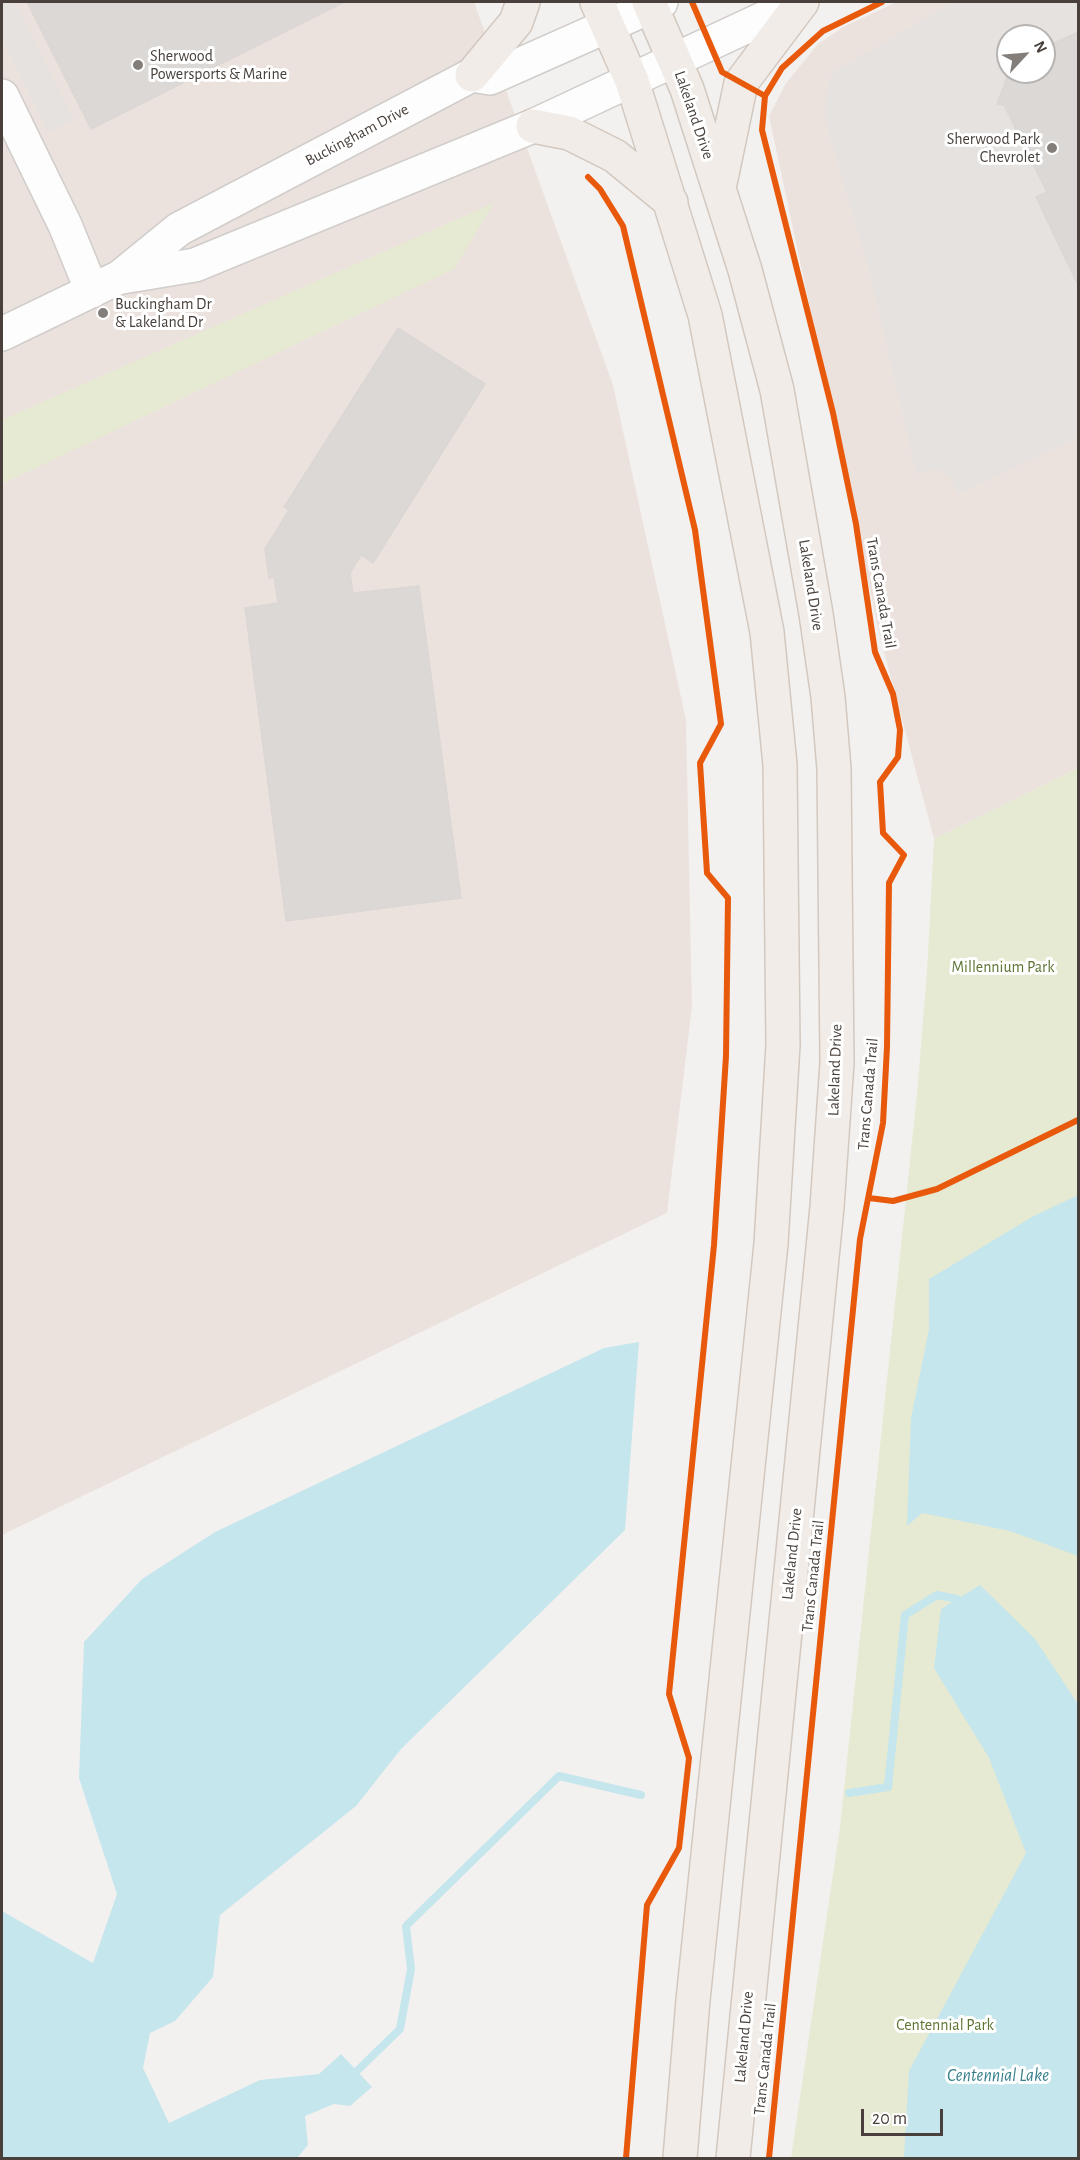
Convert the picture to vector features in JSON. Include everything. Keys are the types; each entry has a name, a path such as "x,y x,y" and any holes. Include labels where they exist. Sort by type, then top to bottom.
{"main road":[{"path":"472,75 516,22 523,2"},
{"path":"719,188 741,83 800,2"},
{"name":"Lakeland Drive","path":"654,3 676,60 719,188 745,270 777,390 816,614 828,697 834,769 837,1063 827,1207 733,2158"},
{"path":"602,13 632,81 705,315 767,632 780,765 783,1044 771,1244 693,2000 680,2158"},
{"path":"533,126 569,133 615,156 671,202"}],"street":[{"name":"Buckingham Drive","path":"106,284 195,265 533,126 800,2"},
{"name":"Buckingham Drive","path":"2,334 106,284 179,230 472,75 490,78 602,13 654,3"},
{"path":"2,96 65,225 106,284"}],"shaded area":[{"path":"2,2 474,2 613,385 686,720 692,1007 667,1213 2,1535"},
{"path":"2,2 16,2 74,120 48,133 2,38"},
{"path":"897,2 1078,2 1078,768 934,839 880,637 769,116 786,83 818,44 843,27"},
{"path":"953,2 1078,2 1078,32 1056,42 1056,24 996,24 996,84 1004,84 997,104 1004,105 1047,192 1036,197 1078,282 1078,438 958,494 949,476 937,469 916,473 869,270 825,120 826,94 832,73"}],"green space":[{"path":"494,203 454,269 2,484 2,420"},
{"name":"Centennial Park","path":"1078,768 1078,2158 791,2158 840,1827 917,1094 927,972 934,839"}],"water":[{"path":"1078,1195 1078,1556 1010,1531 922,1513 907,1526 911,1418 929,1329 929,1279 1032,1217"},
{"path":"639,1342 625,1530 401,1749 356,1806 220,1915 213,1977 175,2021 150,2033 143,2068 169,2123 260,2080 319,2074 341,2054 372,2087 350,2106 334,2104 305,2116 308,2145 297,2158 2,2158 2,1911 93,1963 117,1894 79,1778 84,1642 142,1579 215,1532 604,1348"},
{"name":"Centennial Lake","path":"980,1585 1035,1639 1078,1704 1078,2158 904,2158 909,2071 1026,1853 989,1758 934,1668 941,1609"}],"building":[{"name":"Sherwood Powersports & Marine","path":"27,2 344,2 91,129"},
{"name":"Sherwood Park Chevrolet","path":"1078,32 1077,283 1036,197 1047,192 1004,105 997,104 1004,84 1056,84 1056,42"},
{"path":"398,328 485,384 373,563 361,555 350,573 353,593 419,586 461,898 286,921 245,608 278,603 274,577 269,578 265,549 289,510 284,507"}],"waterway":[{"path":"849,1793 888,1787 905,1615 937,1595 957,1599"},
{"path":"357,2071 400,2029 411,1969 406,1926 559,1776 641,1795"}],"cycle path":[{"path":"692,2 722,72 765,96"},
{"name":"Trans Canada Trail","path":"769,2158 860,1239 883,1123 887,1047 889,883 904,855 883,833 880,782 898,757 900,730 893,694 875,652 856,524 833,413 762,130 765,96 782,68 823,31 882,2"},
{"path":"588,177 600,189 623,226 695,530 721,724 700,763 707,873 728,898 726,1056 714,1245 669,1694 689,1758 679,1848 647,1905 626,2158"},
{"path":"869,1198 893,1201 937,1189 1078,1120"}],"place":[{"name":"Sherwood Powersports & Marine","path":"138,65"},
{"name":"Sherwood Park Chevrolet","path":"1052,148"},
{"name":"Buckingham Dr & Lakeland Dr","path":"103,313"}],"park label":[{"name":"Millennium Park","path":"1003,967"}]}
